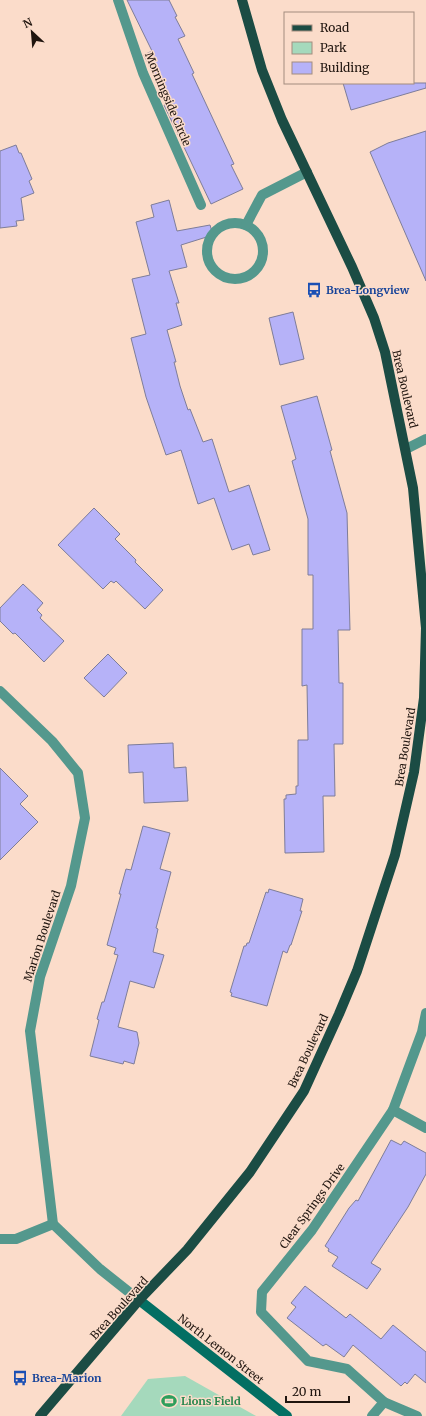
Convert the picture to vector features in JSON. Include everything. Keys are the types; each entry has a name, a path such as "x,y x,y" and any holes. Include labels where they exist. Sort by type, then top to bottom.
{"main road":[{"name":"Brea Boulevard","path":"40,1416 139,1300 187,1250 250,1172 304,1091 357,971 395,855 414,772 425,698 426,628 413,488 406,448 385,352 374,318 352,267 282,120 262,70 242,0"}],"street":[{"name":"Morningside Circle","path":"118,0 143,73 201,205"},
{"path":"246,225 262,195 307,172"},
{"path":"240,222 246,225 255,230 261,238 264,247 261,262 252,273 240,279 230,279 224,277 215,272 207,257 207,247 210,238 214,231 221,226 240,222"},
{"path":"406,448 426,438"},
{"name":"Marion Boulevard","path":"0,691 52,741 78,773 85,818 71,886 40,977 30,1030 53,1224"},
{"name":"Clear Springs Drive","path":"417,1416 384,1402 347,1369 308,1360 261,1312 262,1292 312,1230 393,1110 422,1032 426,1013"},
{"path":"393,1110 426,1128"},
{"path":"0,1240 16,1240 53,1224 100,1269 139,1300"},
{"name":"North Lemon Street","path":"139,1300 287,1416"},
{"path":"372,1416 384,1402"}],"green space":[{"name":"Lions Field","path":"185,1376 256,1416 121,1416 148,1379"}],"building":[{"path":"127,0 169,0 177,16 175,17 185,36 178,39 194,73 192,74 234,164 231,165 243,189 211,204 164,105 167,104 144,55 152,51"},
{"path":"426,83 426,88 351,110 343,84"},
{"path":"426,131 426,281 370,152 388,143"},
{"path":"16,145 32,179 29,181 34,193 21,198 24,220 16,221 17,226 0,228 0,151"},
{"path":"169,200 177,231 210,225 213,235 181,245 187,267 169,271 179,303 176,303 182,325 167,330 176,362 174,362 180,386 188,410 190,409 203,442 212,439 229,492 249,485 270,550 253,555 249,544 232,550 214,498 198,504 181,450 166,455 146,397 131,338 146,334 132,279 150,275 136,222 154,217 151,205"},
{"path":"293,312 304,359 280,365 269,318"},
{"path":"317,396 347,513 350,630 338,630 339,683 343,683 343,744 334,744 335,796 323,796 324,852 285,853 284,799 286,799 286,795 296,794 296,786 298,786 298,740 308,740 307,685 302,686 302,629 313,629 313,575 308,575 308,519 292,461 296,459 281,406"},
{"path":"94,508 120,534 115,539 163,590 145,609 116,581 114,583 111,581 103,589 58,545"},
{"path":"23,584 43,603 37,610 42,615 40,618 64,641 44,662 15,633 13,634 0,621 0,608"},
{"path":"108,654 127,673 104,697 84,678"},
{"path":"173,743 174,768 186,767 188,801 144,803 143,772 129,773 128,745"},
{"path":"0,768 28,796 20,804 38,822 0,860"},
{"path":"143,826 170,833 160,869 171,872 156,928 158,929 153,952 164,955 154,988 130,981 118,1027 137,1032 139,1043 134,1064 124,1061 123,1064 90,1056 99,1020 97,1019 102,1002 104,1002 118,955 114,954 116,948 107,945 121,894 119,894 126,869 131,870"},
{"path":"269,889 303,899 300,911 302,911 291,945 287,953 283,951 267,1006 231,996 232,993 230,992 244,946 249,943 266,892 268,893"},
{"path":"391,1140 401,1145 404,1141 426,1153 426,1174 408,1207 371,1263 381,1269 367,1289 332,1266 338,1257 328,1251 329,1249 325,1246 349,1208 356,1200 358,1201"},
{"path":"305,1286 346,1318 350,1314 381,1339 393,1325 426,1352 426,1383 415,1374 407,1384 405,1382 401,1386 353,1345 344,1357 326,1344 323,1346 287,1318 296,1307 291,1303"}],"place":[{"name":"Brea-Longview","path":"314,290"},
{"name":"Brea-Marion","path":"20,1378"},
{"name":"Lions Field","path":"169,1401"}]}
